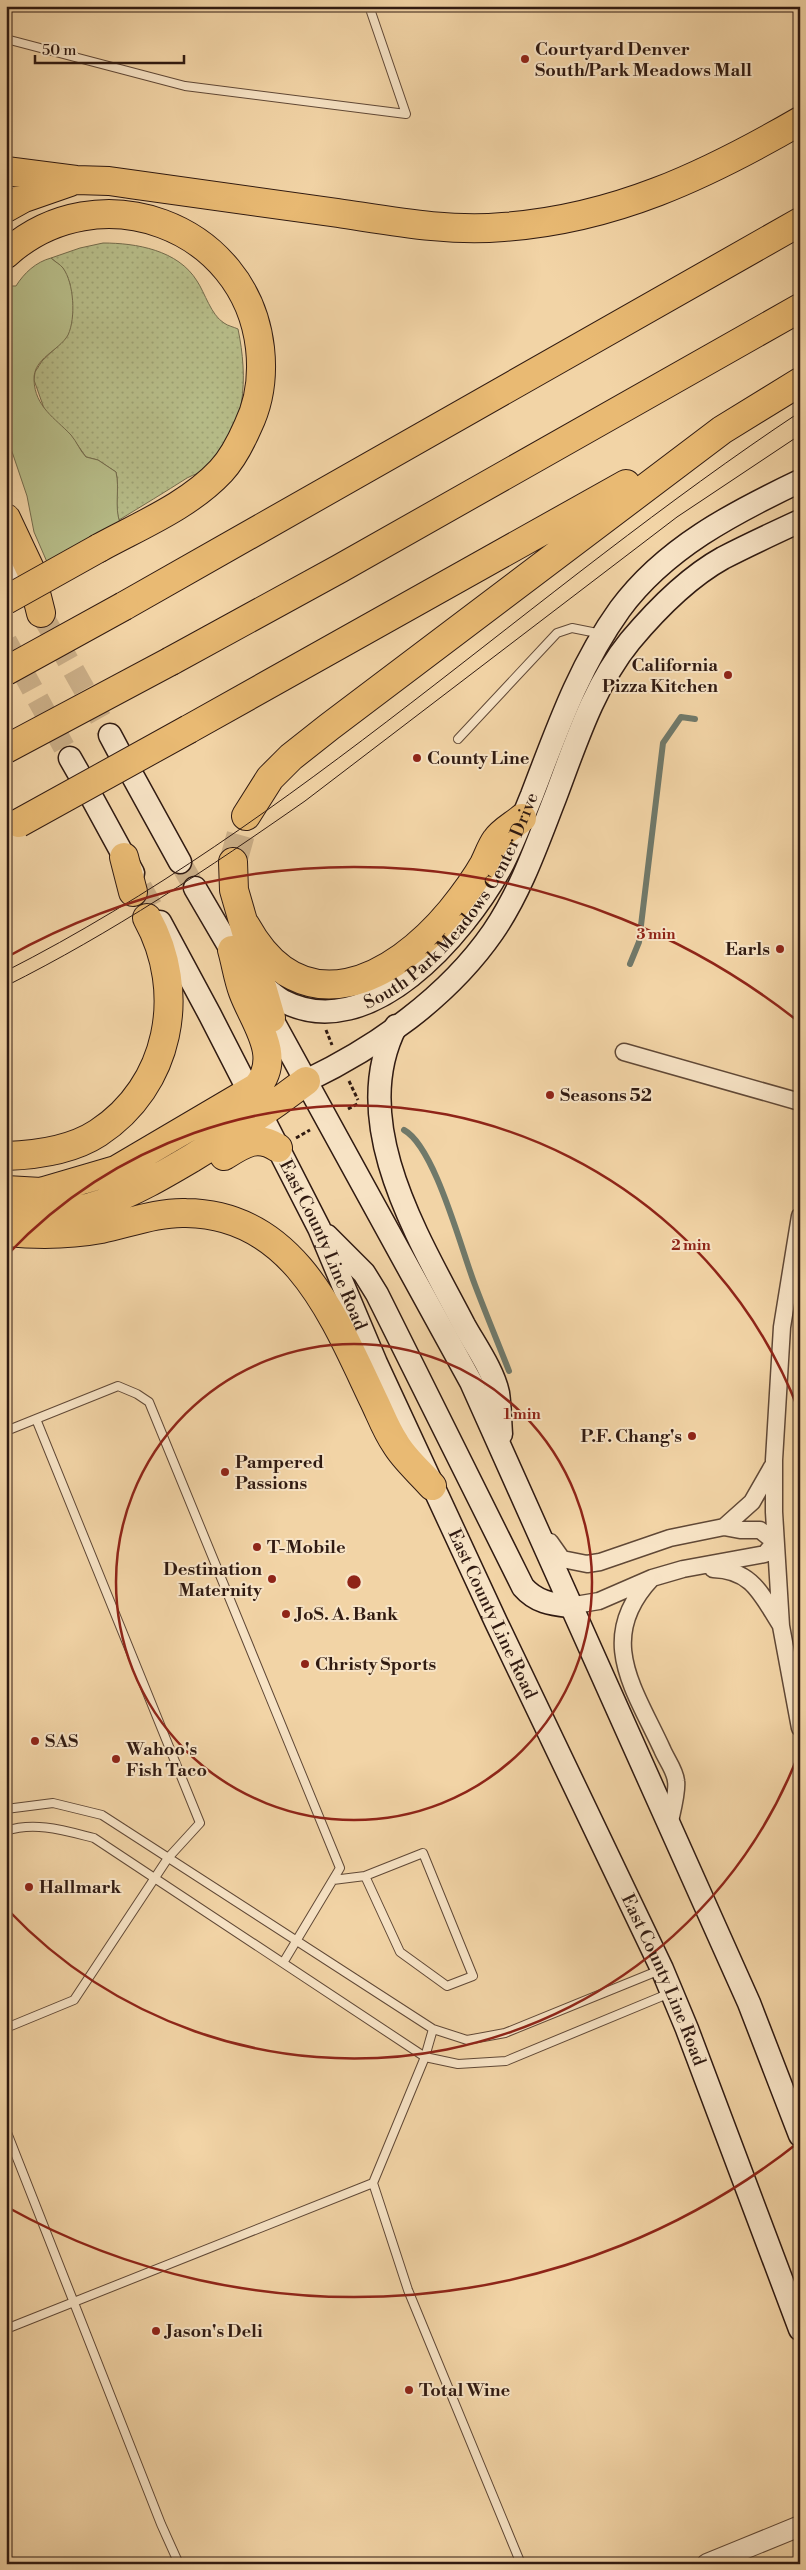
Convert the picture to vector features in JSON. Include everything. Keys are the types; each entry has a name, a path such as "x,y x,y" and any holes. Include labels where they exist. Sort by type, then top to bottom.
{"highway":[{"path":"6,171 76,180 109,181 439,227 503,228 576,217 651,196 721,166 800,121"},
{"path":"6,208 24,198 76,180"},
{"path":"6,254 38,232 70,220 101,214 127,214 162,223 195,239 207,248 232,276 252,313 259,338 261,381 252,418 236,452 221,471 200,490 179,504 100,548 18,583 6,518"},
{"path":"6,671 124,606 800,222"},
{"path":"6,749 339,569 800,308"},
{"path":"13,827 722,430 800,382"},
{"path":"246,816 270,778 291,757 722,430"},
{"path":"246,926 261,950 283,971 304,982 335,986 355,982 389,967 428,935 451,911 469,887 496,839 522,818"},
{"path":"124,857 137,889"},
{"path":"233,862 234,890 246,926 271,1018"},
{"path":"6,1156 48,1151 88,1139 119,1117 136,1100 147,1085 162,1051 168,1022 170,989 165,962 151,915"},
{"path":"6,1208 31,1214 53,1213 92,1207 119,1199 152,1182 256,1104 257,1087 264,1076 267,1049 263,1034 243,993 232,950"},
{"path":"6,1190 41,1192 111,1172 306,1081"},
{"path":"6,1218 53,1222 104,1218 125,1212 160,1196 252,1141 264,1140 284,1144"},
{"path":"6,1232 31,1234 74,1232 185,1213 220,1217 265,1236 290,1256 309,1278 344,1337 395,1444 432,1486"}],"main road":[{"name":"South Park Meadows Center Drive","path":"232,950 263,985 283,1001 320,1012 352,1007 386,994 437,951 465,919 501,866 572,692 604,634 635,592 689,542 719,522 800,481"},
{"name":"South Park Meadows Center Drive","path":"306,1081 341,1064 396,1026 440,992 470,962 493,932 531,861 590,710 615,662 629,642 656,612 694,577 722,559 800,521"},
{"path":"6,556 18,583"},
{"path":"131,773 180,862"},
{"path":"91,796 124,857"},
{"path":"195,888 271,1018 471,1382 529,1508 569,1606 749,2003 800,2135"},
{"name":"East County Line Road","path":"151,915 256,1104 284,1144 376,1363 432,1486 662,1969 800,2329"},
{"path":"396,1026 384,1056 381,1086 382,1122 389,1164 413,1225 497,1391 502,1450"},
{"path":"318,1228 364,1273 378,1294 399,1340 441,1417 523,1587 539,1600 549,1604 569,1606"}],"street":[{"path":"624,1052 800,1102"},
{"path":"800,1216 782,1327 774,1460 775,1542 781,1626 800,1728"},
{"path":"724,1527 758,1495 774,1460"},
{"path":"529,1508 562,1559 579,1563 600,1562 670,1538 724,1527 740,1530 760,1530 775,1542"},
{"path":"569,1606 599,1601 652,1578 683,1569 765,1554 775,1542"},
{"path":"683,1569 728,1569 743,1575 763,1598 781,1626"},
{"path":"652,1578 636,1598 630,1611 622,1638 622,1658 677,1781 669,1826"},
{"path":"707,2564 800,2526"}],"lane":[{"path":"6,39 185,86 406,114 369,6"},
{"path":"458,739 557,633 572,628 604,634"},
{"path":"6,1431 118,1386 137,1394 149,1402 340,1868 283,1963"},
{"path":"6,2028 74,2000 168,1858 200,1823 36,1419"},
{"path":"6,1809 53,1803 102,1815 433,2029 467,2040 505,2033 662,1969"},
{"path":"6,1832 17,1828 52,1828 94,1838 425,2057 458,2064 506,2061 672,1993"},
{"path":"333,1880 365,1876 423,1853 473,1976 447,1986 400,1952 365,1876"},
{"path":"433,2029 425,2057 373,2183 408,2290 521,2564"},
{"path":"6,2130 173,2554 179,2564"},
{"path":"6,2329 373,2183"},
{"path":"172,2564 173,2554"}],"path":[{"path":"324,1028 333,1048"},
{"path":"348,1109 360,1103 349,1080"},
{"path":"284,1144 311,1130"}],"green space":[{"path":"103,243 116,243 155,250 168,255 189,270 215,315 226,324 238,329 243,366 243,385 237,421 231,438 221,454 206,470 187,478 119,520 116,472 98,460 86,457 72,437 46,414 34,380 35,372 42,361 62,342 70,284 62,267 51,258 80,248"},
{"path":"51,258 63,268 70,282 73,301 71,328 64,341 42,360 38,366 35,372 35,389 42,405 71,435 86,457 98,460 116,472 117,510 120,523 47,562 34,532 27,496 6,434 6,286 16,286 31,269 40,262"}],"waterway":[{"path":"630,964 639,942 663,743 681,717 695,719"},
{"path":"404,1130 415,1140 426,1156 436,1177 446,1200 475,1285 509,1371"}],"tunnel":[{"path":"41,613 110,735"},
{"path":"6,641 70,758"},
{"path":"233,862 246,816"},
{"path":"180,862 195,888"},
{"path":"141,887 155,913"}],"tram line":[{"path":"6,971 113,912 215,846 314,776 700,481 800,412"},
{"path":"6,986 122,922 233,851 305,801 677,517 800,435"}],"place":[{"name":"Courtyard Denver South/Park Meadows Mall","path":"525,59"},
{"name":"California Pizza Kitchen","path":"728,675"},
{"name":"County Line","path":"417,758"},
{"name":"Earls","path":"780,949"},
{"name":"Seasons 52","path":"550,1095"},
{"name":"P.F. Chang's","path":"692,1436"},
{"name":"Pampered Passions","path":"225,1472"},
{"name":"T-Mobile","path":"257,1547"},
{"name":"Destination Maternity","path":"272,1579"},
{"name":"JoS. A. Bank","path":"286,1614"},
{"name":"Christy Sports","path":"305,1664"},
{"name":"SAS","path":"35,1741"},
{"name":"Wahoo's Fish Taco","path":"116,1759"},
{"name":"Hallmark","path":"29,1887"},
{"name":"Jason's Deli","path":"156,2331"},
{"name":"Total Wine","path":"409,2390"}]}
